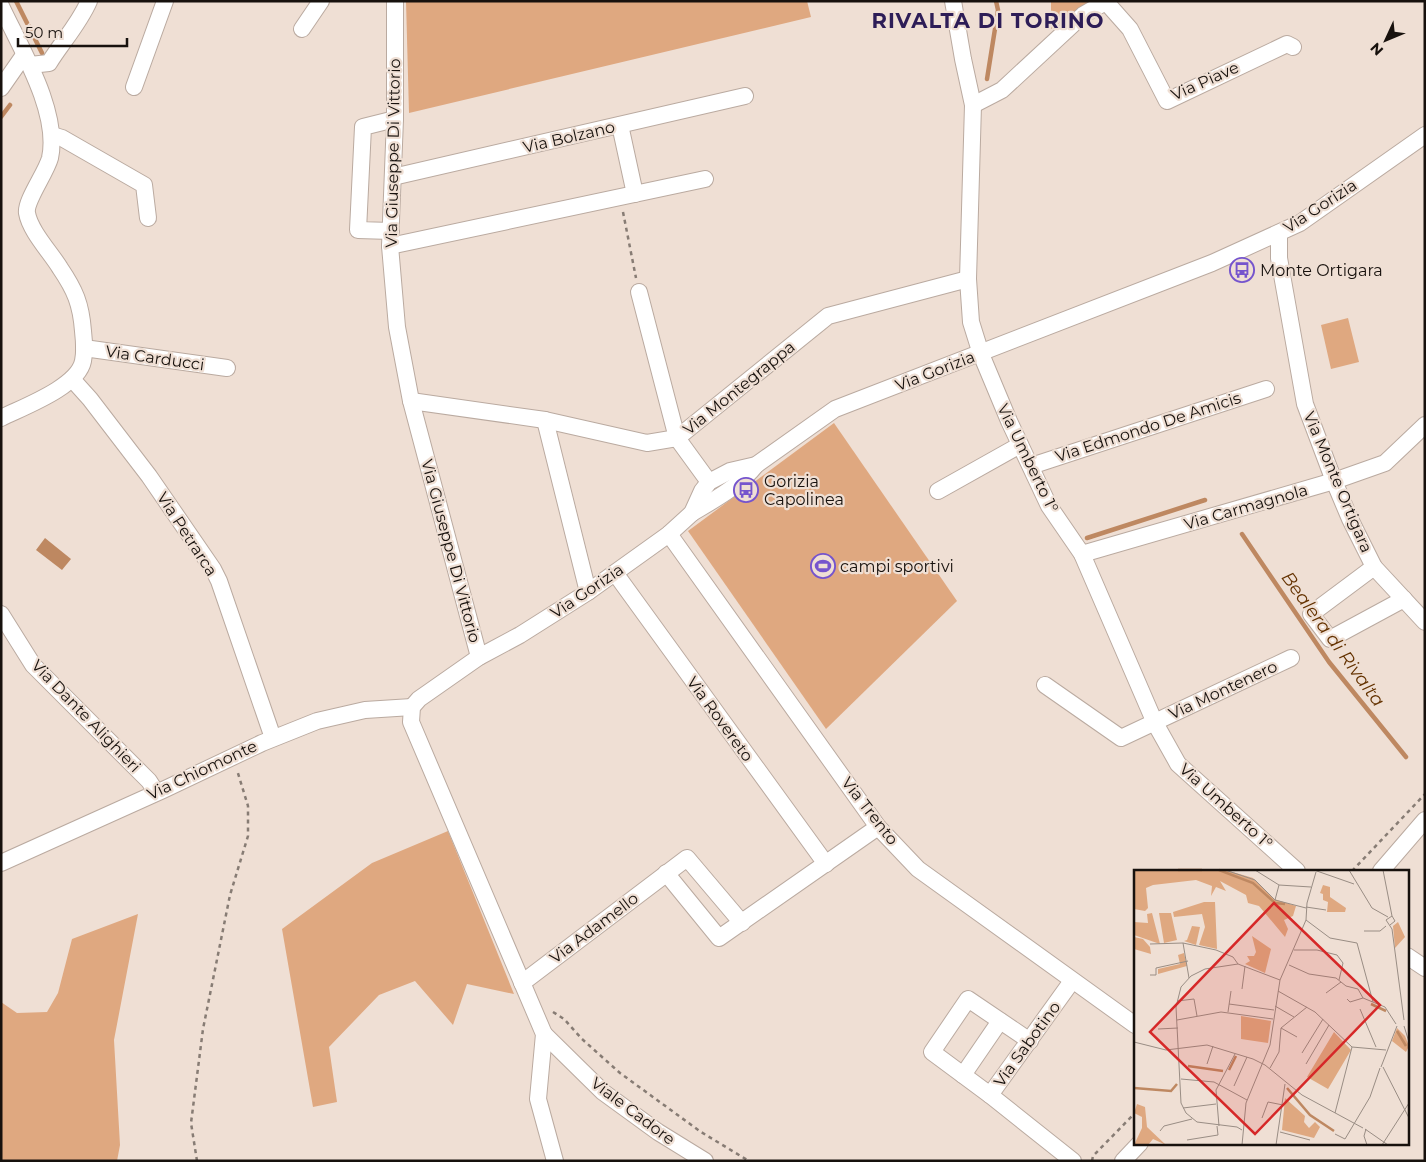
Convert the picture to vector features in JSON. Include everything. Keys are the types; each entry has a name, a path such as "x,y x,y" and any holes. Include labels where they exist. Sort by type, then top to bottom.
{"street":[{"path":"27,60 49,63 63,40 80,19 89,1"},
{"path":"134,87 165,1"},
{"path":"302,29 321,1"},
{"name":"Via Giuseppe Di Vittorio","path":"395,1 395,119 390,238 398,327 410,401 479,656 419,699 412,707"},
{"name":"Via Umberto 1°","path":"953,1 973,105 968,279 971,322 981,354 1049,506 1082,554 1155,722 1178,764 1296,870"},
{"path":"973,105 1002,90 1082,15 1107,2"},
{"name":"Via Piave","path":"1107,2 1130,29 1167,101 1287,44 1293,46"},
{"path":"1,6 42,94 52,135 49,160 27,206 27,213 37,234 77,296 83,328 84,355 90,398"},
{"path":"1,88 27,60"},
{"name":"Via Bolzano","path":"393,177 745,96"},
{"path":"395,119 363,127 358,230 390,238 705,179"},
{"path":"620,125 627,195"},
{"path":"52,135 62,138 144,186 148,218"},
{"name":"Via Gorizia","path":"479,656 520,635 588,592 669,534 692,513 702,491 709,482 730,471 756,465 835,409 1212,263 1279,233 1300,223 1425,135"},
{"name":"Via Monte Ortigara","path":"1279,233 1279,258 1305,404 1350,520 1374,567 1425,622"},
{"name":"Via Montegrappa","path":"410,401 545,420 647,443 677,438 828,316 968,279"},
{"path":"639,292 677,438 709,482"},
{"path":"1,418 54,391 72,379 84,355"},
{"name":"Via Carducci","path":"84,355 227,368"},
{"name":"Via Petrarca","path":"72,379 90,398 149,476 213,569 219,581 273,738"},
{"name":"Via Edmondo De Amicis","path":"1031,466 1266,388"},
{"path":"545,420 588,592"},
{"name":"Via Carmagnola","path":"1082,554 1334,481 1385,463 1425,425"},
{"path":"938,490 1020,444"},
{"path":"692,513 711,502 748,475 756,465"},
{"name":"Via Trento","path":"669,534 878,827 918,869 1134,1024"},
{"path":"1374,567 1311,614 1330,639 1404,599"},
{"name":"Via Rovereto","path":"615,573 826,864"},
{"name":"Via Dante Alighieri","path":"1,614 33,665 149,781 156,792"},
{"name":"Via Montenero","path":"1045,685 1121,738 1291,658"},
{"path":"412,707 411,722 544,1034 538,1099 555,1161"},
{"name":"Via Chiomonte","path":"1,863 273,738 317,721 365,710 412,707"},
{"path":"1382,870 1425,820"},
{"path":"666,873 719,938 878,827"},
{"name":"Via Adamello","path":"522,983 686,858 742,923"},
{"path":"1408,957 1425,968"},
{"name":"Via Sabotino","path":"1072,981 990,1095 1073,1161"},
{"path":"990,1095 932,1052 968,999 1030,1041"},
{"path":"963,1075 1000,1021"},
{"name":"Viale Cadore","path":"544,1034 603,1092 658,1132 705,1161"},
{"path":"1123,1161 1139,1144"}],"path":[{"path":"627,195 639,292"},
{"path":"197,1161 191,1123 203,1029 230,895 248,836 248,806 233,756"},
{"path":"1353,870 1425,794"},
{"path":"548,1006 553,1013 564,1019 582,1039 620,1073 701,1132 749,1161"},
{"path":"1092,1161 1094,1156 1134,1115"}],"shaded area":[{"path":"406,1 807,1 811,17 409,113"},
{"path":"1051,1 1091,1 1051,29"},
{"path":"1348,318 1359,362 1331,369 1321,325"},
{"name":"campi sportivi","path":"834,423 957,601 826,729 688,531"},
{"path":"45,538 71,559 62,570 36,550"},
{"path":"448,831 514,994 467,984 453,1025 415,981 379,995 329,1047 337,1102 313,1107 282,929 372,863"},
{"path":"138,914 114,1040 120,1145 117,1161 1,1161 1,1002 17,1013 47,1012 58,993 72,939"}],"waterway":[{"path":"16,1 42,53"},
{"name":"Bealera di Rivalta","path":"987,79 998,10 996,1"},
{"path":"1,117 10,105"},
{"name":"Bealera di Rivalta","path":"1087,538 1205,500"},
{"name":"Bealera di Rivalta","path":"1242,534 1329,662 1406,757"}],"place":[{"name":"Monte Ortigara","path":"1242,270"},
{"name":"Gorizia Capolinea","path":"746,490"},
{"name":"campi sportivi","path":"823,566"}],"district":[{"name":"RIVALTA DI TORINO","path":"988,20"}]}
